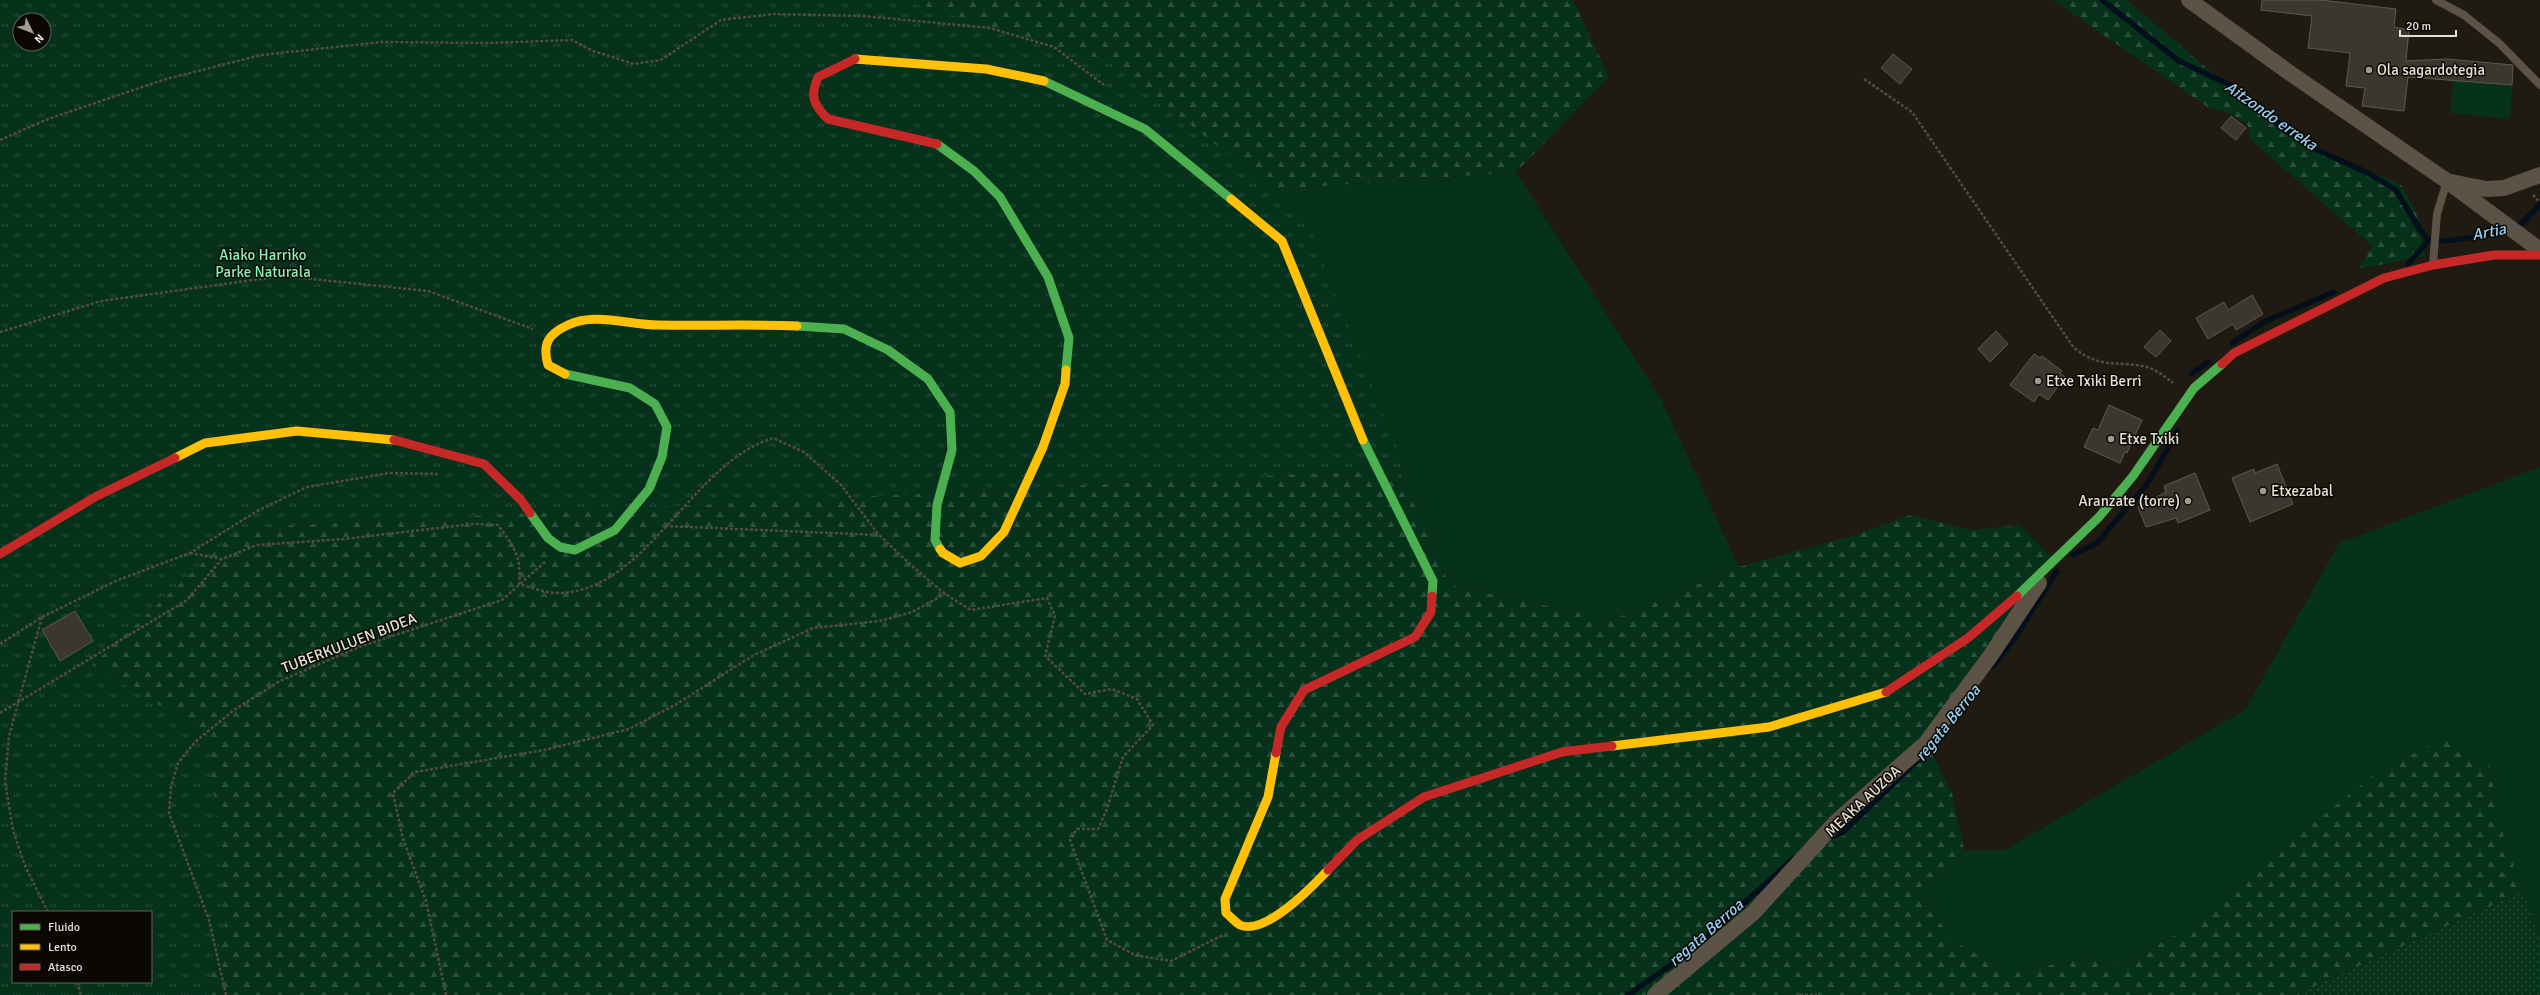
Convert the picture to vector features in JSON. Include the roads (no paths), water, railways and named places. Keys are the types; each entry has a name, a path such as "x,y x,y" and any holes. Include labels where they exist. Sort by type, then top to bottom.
{"street":[{"path":"2189,0 2293,75 2447,181 2497,220 2540,250"},
{"path":"0,554 95,497 205,443 297,431 397,440 484,464 521,500 548,538 560,547 575,550 614,530 649,489 662,457 667,427 655,404 630,388 566,374 548,365 544,351 551,335 569,324 600,319 656,325 754,324 844,329 888,350 928,379 950,412 952,450 937,505 935,540 943,553 960,563 981,556 1004,532 1043,447 1065,384 1069,338 1048,278 1000,197 974,171 940,145 828,119 817,109 812,91 818,77 852,59 986,69 1046,81 1145,129 1282,241 1357,428 1433,581 1431,612 1415,637 1362,664 1304,690 1280,727 1268,797 1236,868 1225,899 1226,913 1240,925 1257,925 1298,901 1357,840 1424,797 1562,752 1769,727 1881,695 1968,638 2099,517 2133,476 2194,388 2234,353 2384,278 2433,265 2494,255 2540,254"},
{"path":"2447,181 2486,189 2504,188 2540,175"},
{"name":"MEAKA AUZOA","path":"1655,995 1754,912 1815,848 1837,821 1926,743 1991,655 2054,560"}],"lane":[{"path":"2436,0 2464,16 2499,44 2540,85"},
{"path":"2433,265 2433,246 2437,214 2447,181"}],"waterway":[{"name":"Aitzondo erreka","path":"2102,0 2179,61 2234,87 2260,110 2313,148 2368,173 2396,190 2420,230 2429,240"},
{"name":"Artia","path":"2433,241 2476,237 2511,229 2524,221 2540,204"},
{"path":"2408,264 2429,240"},
{"path":"2232,343 2266,321 2334,292"},
{"path":"2191,374 2208,362"},
{"name":"regata Berroa","path":"2073,555 2097,543 2147,484 2178,431"},
{"name":"regata Berroa","path":"1993,666 2016,636 2057,571"},
{"name":"regata Berroa","path":"1828,838 1842,833 1935,744"},
{"name":"regata Berroa","path":"1628,995 1691,951 1794,858"}],"place":[{"name":"Ola sagardotegia","path":"2369,70"},
{"name":"Etxe Txiki Berri","path":"2038,381"},
{"name":"Etxe Txiki","path":"2111,439"},
{"name":"Etxezabal","path":"2263,491"},
{"name":"Aranzate (torre)","path":"2188,501"}],"park label":[{"name":"Aiako Harriko Parke Naturala","path":"263,264"}]}
